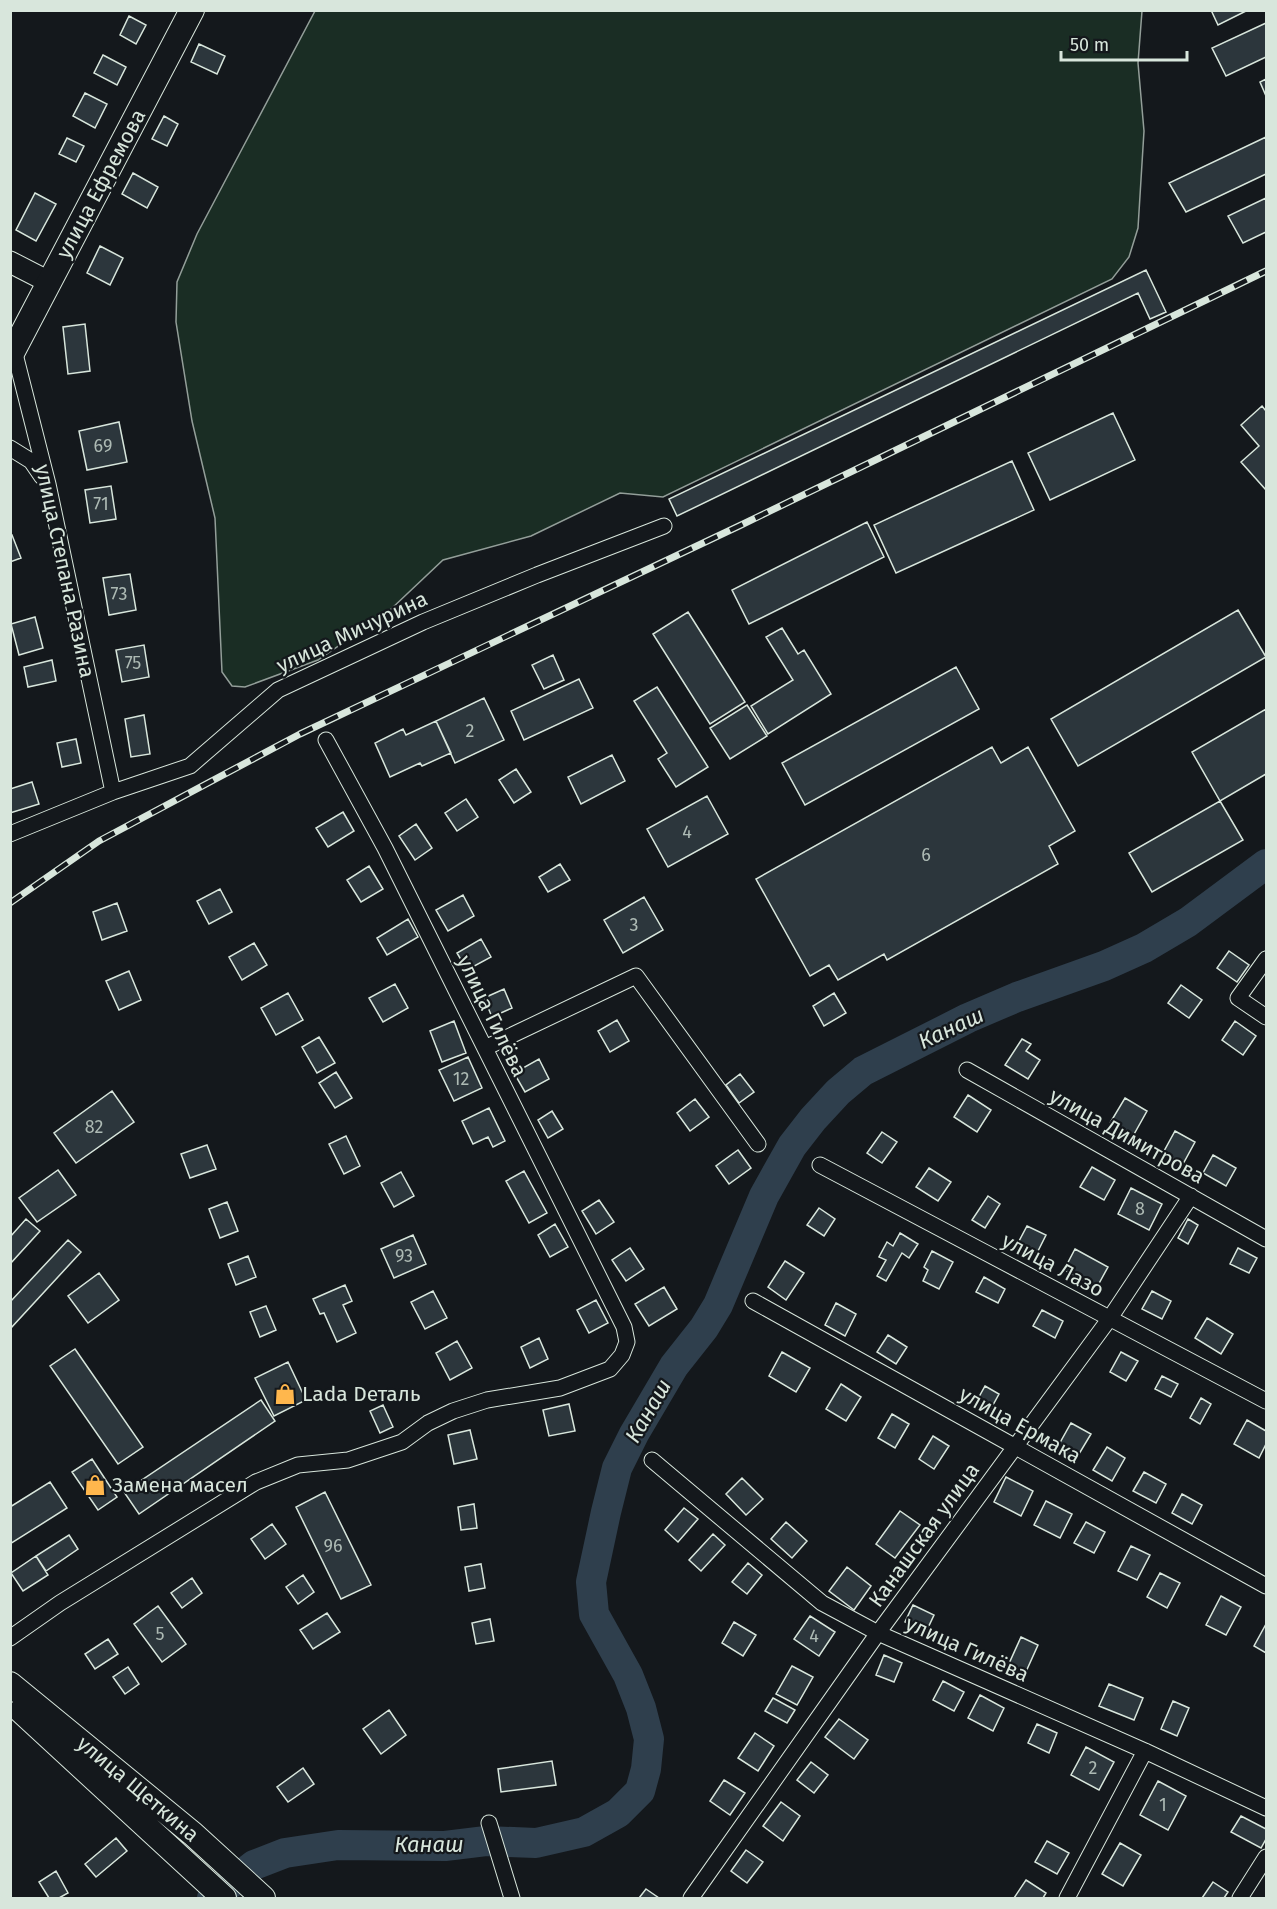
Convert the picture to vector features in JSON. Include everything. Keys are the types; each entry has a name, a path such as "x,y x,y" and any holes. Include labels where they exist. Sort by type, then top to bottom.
{"main road":[{"name":"улица Ефремова","path":"12,353 192,10"},
{"path":"10,262 49,282"},
{"name":"улица Щеткина","path":"10,1684 193,1834 262,1899"},
{"path":"10,1702 224,1899"}],"street":[{"name":"улица Степана Разина","path":"12,353 48,484 113,792"},
{"path":"10,448 31,461 48,484"},
{"name":"улица Мичурина","path":"10,834 113,792 190,766 278,690 423,622 664,526"},
{"name":"улица Гилёва","path":"10,1638 60,1603 256,1482 298,1465 348,1460 402,1442 428,1423 453,1410 487,1400 560,1388 610,1369 622,1354 627,1342 624,1327 485,1048 390,859 326,740"},
{"path":"1266,959 1238,998 1266,1017"},
{"path":"485,1048 636,976 758,1144"},
{"name":"улица Димитрова","path":"967,1070 1266,1239"},
{"name":"улица Лазо","path":"820,1165 1266,1401"},
{"name":"Канашская улица","path":"691,1899 878,1633 1110,1318 1191,1196"},
{"name":"улица Ермака","path":"753,1301 1266,1586"},
{"name":"улица Гилёва","path":"652,1460 822,1603 878,1633 1145,1751 1266,1808"},
{"path":"1067,1899 1145,1751"},
{"path":"489,1823 512,1899"},
{"path":"1240,1899 1266,1857"}],"green space":[{"path":"315,11 1142,11 1138,63 1144,131 1138,228 1129,257 1112,279 663,497 620,493 531,536 443,560 389,611 318,660 245,687 232,686 222,672 215,518 192,421 176,322 177,282 197,234"}],"building":[{"path":"1211,10 1248,10 1218,25"},
{"path":"129,16 146,25 136,44 120,35"},
{"path":"1266,23 1266,57 1226,76 1212,48"},
{"path":"199,44 225,56 217,74 191,62"},
{"path":"103,55 126,67 117,85 94,73"},
{"path":"1266,79 1266,96 1260,82"},
{"path":"85,93 107,104 95,128 73,116"},
{"path":"164,116 178,124 167,146 152,139"},
{"path":"1266,137 1266,174 1186,212 1169,183"},
{"path":"67,138 84,146 76,162 59,154"},
{"path":"133,173 158,187 147,208 122,194"},
{"path":"35,193 56,204 36,241 16,230"},
{"path":"1266,198 1266,232 1243,243 1228,216"},
{"path":"100,246 123,258 110,285 87,273"},
{"path":"1146,270 1166,312 1150,319 1138,293 677,516 669,499"},
{"path":"85,324 90,371 68,374 63,327"},
{"path":"1262,406 1266,411 1266,490 1241,462 1259,446 1241,425"},
{"path":"1113,413 1135,460 1050,500 1028,453"},
{"path":"119,422 127,462 87,470 79,431"},
{"path":"1012,461 1034,510 896,573 874,525"},
{"path":"111,486 116,519 90,523 85,490"},
{"path":"867,522 884,557 749,624 732,590"},
{"path":"12,535 21,558 10,562 10,536"},
{"path":"130,574 136,610 109,615 103,578"},
{"path":"1238,610 1266,657 1078,766 1051,719"},
{"path":"688,612 745,702 710,724 653,634"},
{"path":"35,617 43,648 19,655 11,624"},
{"path":"782,628 798,654 804,650 831,694 768,734 751,706 793,680 766,637"},
{"path":"144,645 149,677 122,682 116,650"},
{"path":"553,655 564,680 544,689 532,665"},
{"path":"52,660 56,681 28,687 24,667"},
{"path":"956,667 979,709 805,805 782,763"},
{"path":"579,679 593,708 524,740 511,711"},
{"path":"657,687 708,767 676,787 658,759 667,753 634,701"},
{"path":"484,698 504,740 455,763 436,721"},
{"path":"747,705 767,736 730,759 710,728"},
{"path":"1266,709 1266,774 1220,801 1192,752"},
{"path":"144,715 150,754 131,757 125,719"},
{"path":"436,721 451,753 422,766 420,763 390,777 375,743 403,729 406,735"},
{"path":"76,739 81,763 62,767 57,743"},
{"path":"992,747 1001,763 1028,747 1075,831 1049,846 1058,864 887,960 884,954 838,980 829,965 810,976 756,879"},
{"path":"612,755 625,781 581,804 568,777"},
{"path":"516,769 531,792 514,803 499,780"},
{"path":"32,782 39,804 10,813 10,789"},
{"path":"707,796 728,834 668,867 647,829"},
{"path":"466,799 478,817 457,831 445,813"},
{"path":"1220,801 1243,840 1152,892 1129,853"},
{"path":"343,812 354,831 328,847 316,828"},
{"path":"416,824 432,848 415,860 399,836"},
{"path":"560,864 570,880 548,892 539,877"},
{"path":"369,866 383,889 361,902 347,880"},
{"path":"220,889 232,912 209,924 197,901"},
{"path":"463,895 474,916 448,931 436,910"},
{"path":"644,897 663,930 623,953 604,920"},
{"path":"117,903 127,931 102,940 93,912"},
{"path":"408,919 418,937 387,955 377,938"},
{"path":"481,939 491,957 467,970 457,953"},
{"path":"254,943 267,965 242,980 229,957"},
{"path":"1229,951 1249,965 1237,982 1217,968"},
{"path":"129,971 141,1000 119,1010 106,981"},
{"path":"395,984 408,1008 383,1022 369,998"},
{"path":"1181,985 1202,1000 1189,1018 1168,1003"},
{"path":"504,989 512,1008 492,1017 484,998"},
{"path":"288,993 303,1020 276,1035 261,1008"},
{"path":"834,993 846,1013 824,1026 813,1006"},
{"path":"617,1020 629,1041 610,1052 598,1031"},
{"path":"454,1021 466,1053 442,1062 430,1031"},
{"path":"1235,1021 1256,1036 1243,1055 1222,1040"},
{"path":"319,1037 335,1063 317,1073 302,1047"},
{"path":"1022,1039 1031,1044 1026,1051 1040,1060 1028,1079 1005,1065"},
{"path":"468,1057 482,1088 454,1101 439,1070"},
{"path":"539,1059 549,1079 525,1092 514,1073"},
{"path":"336,1072 352,1098 335,1108 319,1083"},
{"path":"740,1074 754,1092 739,1103 726,1085"},
{"path":"112,1091 134,1122 76,1163 54,1133"},
{"path":"968,1095 991,1110 977,1132 954,1117"},
{"path":"1125,1098 1147,1111 1133,1136 1110,1123"},
{"path":"695,1099 709,1117 690,1131 677,1113"},
{"path":"489,1108 505,1141 493,1147 488,1137 473,1144 462,1121"},
{"path":"552,1111 563,1129 548,1138 538,1120"},
{"path":"1175,1131 1195,1142 1183,1164 1163,1153"},
{"path":"882,1132 897,1142 882,1163 867,1153"},
{"path":"346,1136 360,1166 344,1174 329,1144"},
{"path":"207,1145 216,1169 190,1178 181,1154"},
{"path":"738,1150 751,1168 729,1184 716,1166"},
{"path":"1213,1155 1236,1168 1226,1186 1203,1173"},
{"path":"1092,1167 1115,1180 1104,1200 1080,1187"},
{"path":"929,1168 951,1182 938,1201 916,1187"},
{"path":"58,1170 76,1195 37,1222 19,1198"},
{"path":"524,1171 547,1213 529,1223 506,1181"},
{"path":"401,1172 414,1196 394,1207 381,1183"},
{"path":"1131,1188 1162,1204 1149,1230 1118,1214"},
{"path":"988,1196 1000,1204 985,1228 972,1220"},
{"path":"599,1200 614,1222 596,1234 582,1211"},
{"path":"227,1202 238,1231 220,1238 209,1209"},
{"path":"819,1208 835,1219 824,1236 807,1225"},
{"path":"26,1219 40,1231 10,1264 10,1237"},
{"path":"1188,1219 1198,1225 1188,1244 1178,1238"},
{"path":"555,1224 568,1247 550,1257 538,1235"},
{"path":"1027,1226 1046,1235 1037,1253 1018,1243"},
{"path":"900,1233 918,1244 909,1258 902,1253 886,1281 877,1276 886,1260 879,1257 887,1242 893,1246"},
{"path":"413,1235 426,1264 394,1278 381,1249"},
{"path":"68,1240 81,1252 10,1329 10,1302"},
{"path":"630,1248 644,1269 626,1281 612,1260"},
{"path":"1238,1248 1257,1258 1249,1273 1230,1264"},
{"path":"1075,1249 1108,1267 1097,1287 1064,1270"},
{"path":"932,1251 953,1262 939,1289 923,1281 928,1270 924,1267"},
{"path":"248,1256 256,1277 236,1285 228,1264"},
{"path":"785,1261 804,1273 786,1300 768,1287"},
{"path":"99,1273 119,1300 88,1323 68,1296"},
{"path":"984,1277 1005,1289 998,1303 976,1292"},
{"path":"345,1285 352,1301 343,1305 356,1333 337,1342 324,1313 320,1314 313,1299"},
{"path":"664,1287 677,1309 649,1326 635,1304"},
{"path":"433,1291 447,1318 425,1329 411,1302"},
{"path":"1152,1291 1171,1301 1162,1319 1142,1309"},
{"path":"596,1300 608,1323 589,1333 577,1310"},
{"path":"836,1303 856,1314 845,1336 825,1325"},
{"path":"266,1306 276,1330 260,1337 250,1312"},
{"path":"1042,1310 1063,1321 1055,1338 1033,1326"},
{"path":"1207,1318 1233,1334 1221,1354 1195,1338"},
{"path":"888,1335 907,1347 896,1364 877,1352"},
{"path":"539,1338 548,1359 530,1368 521,1347"},
{"path":"457,1341 472,1368 450,1380 436,1353"},
{"path":"75,1349 143,1447 118,1464 50,1366"},
{"path":"782,1352 810,1368 796,1392 769,1376"},
{"path":"1121,1352 1138,1361 1126,1381 1110,1372"},
{"path":"288,1362 306,1400 274,1416 255,1378"},
{"path":"1162,1376 1178,1384 1171,1397 1155,1389"},
{"path":"841,1384 861,1397 846,1421 826,1409"},
{"path":"985,1386 999,1394 988,1414 974,1406"},
{"path":"1201,1398 1211,1404 1200,1424 1190,1418"},
{"path":"261,1400 275,1421 139,1514 124,1492"},
{"path":"569,1404 575,1431 549,1436 543,1410"},
{"path":"383,1405 393,1427 380,1433 370,1411"},
{"path":"892,1414 909,1424 895,1448 878,1438"},
{"path":"1247,1420 1266,1431 1266,1444 1259,1458 1234,1444"},
{"path":"1071,1423 1091,1434 1076,1459 1057,1448"},
{"path":"470,1430 477,1459 454,1464 448,1435"},
{"path":"933,1436 949,1446 934,1469 919,1459"},
{"path":"1107,1447 1125,1458 1112,1481 1093,1470"},
{"name":"Замена масел","path":"92,1459 117,1497 98,1510 72,1472"},
{"path":"1144,1472 1166,1484 1156,1503 1133,1491"},
{"path":"1006,1477 1033,1491 1021,1516 994,1502"},
{"path":"742,1478 763,1499 746,1515 726,1494"},
{"path":"50,1482 67,1508 10,1544 10,1507"},
{"path":"325,1492 371,1585 341,1599 296,1507"},
{"path":"1182,1494 1202,1505 1192,1524 1172,1513"},
{"path":"1046,1501 1072,1514 1060,1538 1034,1525"},
{"path":"474,1504 477,1528 461,1530 458,1507"},
{"path":"684,1508 698,1519 678,1542 665,1530"},
{"path":"900,1511 920,1525 895,1558 876,1544"},
{"path":"786,1522 807,1541 792,1558 771,1539"},
{"path":"1086,1522 1105,1532 1094,1553 1074,1543"},
{"path":"272,1524 286,1544 265,1559 251,1539"},
{"path":"713,1534 725,1545 701,1571 689,1560"},
{"path":"69,1535 78,1549 46,1571 36,1556"},
{"path":"1131,1546 1150,1555 1137,1580 1118,1571"},
{"path":"36,1556 48,1575 23,1591 11,1573"},
{"path":"748,1563 762,1575 747,1594 732,1582"},
{"path":"481,1564 485,1588 469,1591 465,1567"},
{"path":"847,1567 871,1586 854,1610 829,1591"},
{"path":"1160,1573 1180,1583 1167,1608 1147,1597"},
{"path":"303,1575 314,1592 298,1604 286,1587"},
{"path":"192,1578 202,1593 182,1608 171,1593"},
{"path":"1221,1596 1241,1607 1226,1635 1206,1625"},
{"path":"913,1605 934,1615 926,1632 905,1622"},
{"path":"158,1606 186,1644 162,1662 134,1624"},
{"path":"327,1613 340,1632 313,1649 300,1630"},
{"path":"810,1616 835,1632 819,1656 794,1639"},
{"path":"490,1619 494,1641 476,1644 472,1623"},
{"path":"734,1622 756,1635 743,1656 722,1643"},
{"path":"1266,1624 1266,1653 1254,1646"},
{"path":"1021,1637 1038,1645 1024,1676 1007,1668"},
{"path":"108,1639 118,1654 95,1669 85,1654"},
{"path":"884,1655 902,1663 894,1682 876,1675"},
{"path":"792,1666 813,1677 797,1705 776,1694"},
{"path":"128,1667 139,1684 125,1694 113,1677"},
{"path":"943,1681 964,1692 954,1711 933,1700"},
{"path":"1109,1684 1143,1698 1134,1720 1099,1706"},
{"path":"980,1695 1004,1708 993,1731 968,1718"},
{"path":"773,1698 795,1710 787,1723 765,1711"},
{"path":"1173,1701 1189,1708 1177,1736 1161,1729"},
{"path":"389,1710 406,1735 381,1754 363,1729"},
{"path":"839,1719 868,1740 854,1759 825,1737"},
{"path":"1037,1724 1057,1733 1049,1753 1028,1743"},
{"path":"755,1733 774,1746 758,1771 738,1758"},
{"path":"1086,1747 1114,1762 1099,1790 1071,1775"},
{"path":"552,1761 556,1785 501,1792 498,1769"},
{"path":"811,1762 828,1775 814,1793 797,1780"},
{"path":"303,1768 314,1784 288,1802 277,1787"},
{"path":"724,1780 745,1793 730,1815 710,1801"},
{"path":"1158,1781 1186,1796 1168,1830 1140,1815"},
{"path":"781,1802 800,1816 783,1841 763,1826"},
{"path":"1241,1816 1266,1829 1266,1839 1261,1848 1231,1832"},
{"path":"116,1838 127,1851 96,1877 85,1864"},
{"path":"1047,1841 1069,1853 1057,1874 1035,1862"},
{"path":"1120,1843 1141,1855 1123,1886 1102,1874"},
{"path":"746,1850 763,1862 747,1883 731,1871"},
{"path":"56,1871 68,1893 59,1898 49,1898 39,1882"},
{"path":"1026,1880 1046,1893 1043,1898 1014,1898"},
{"path":"1213,1882 1228,1892 1224,1898 1202,1898"},
{"path":"646,1889 659,1898 639,1898"}],"waterway":[{"name":"Канаш","path":"212,1898 254,1865 285,1853 338,1845 445,1846 486,1841 536,1843 584,1832 618,1813 640,1791 646,1769 649,1739 641,1708 628,1675 594,1614 591,1582 617,1468 674,1366 704,1328 718,1305 764,1196 792,1146 838,1092 863,1071 968,1018 1017,997 1104,966 1144,948 1188,922 1266,864"}],"railway":[{"path":"10,903 99,841 300,734 739,526 1266,271"}],"place":[{"name":"Lada Dеталь","path":"285,1394"},
{"name":"Замена масел","path":"95,1485"}]}
